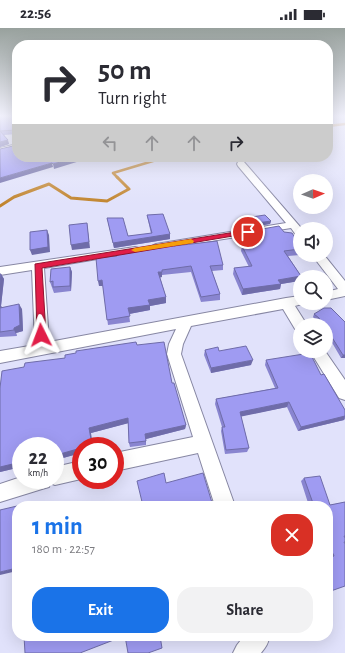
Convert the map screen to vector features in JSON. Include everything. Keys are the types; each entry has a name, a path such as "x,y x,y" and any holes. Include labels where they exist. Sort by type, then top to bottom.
{"street":[{"path":"0,150 12,147"},
{"path":"241,164 293,224"},
{"path":"0,271 293,230"},
{"path":"324,262 345,288"},
{"path":"38,266 42,349"},
{"path":"333,295 345,292"},
{"path":"0,356 293,302"},
{"path":"286,304 295,318"},
{"path":"186,322 176,344 174,354 223,501"},
{"path":"322,358 345,394"},
{"path":"124,460 204,443"},
{"path":"0,493 13,489"},
{"path":"245,653 255,641"}],"building":[{"path":"12,146 12,162 60,162 0,178 0,149"},
{"path":"163,214 170,234 113,243 107,218 123,218 128,236 152,233 147,215"},
{"path":"265,215 271,221 250,224 245,218"},
{"path":"87,223 89,242 71,245 69,225"},
{"path":"279,226 284,232 292,233 293,250 284,251 297,270 293,270 293,277 278,280 281,284 243,289 234,268 252,266 242,246 249,245 245,237 253,236 251,231"},
{"path":"47,230 48,247 30,250 30,232"},
{"path":"217,241 223,265 210,266 220,294 201,297 191,266 162,270 162,272 158,272 166,297 148,300 150,305 128,308 130,316 107,320 102,280 98,281 96,258 117,256 116,252 173,243 174,246"},
{"path":"70,267 70,286 53,287 53,281 50,282 51,269"},
{"path":"19,304 20,325 14,328 14,330 0,332 0,308"},
{"path":"321,310 333,310 345,322 345,355 343,355 333,339 333,318 319,318 314,314"},
{"path":"136,342 137,345 164,342 172,383 174,383 186,425 145,434 146,441 129,443 128,418 89,428 91,437 72,437 72,451 64,453 64,437 12,437 12,464 0,467 0,388 2,371 24,367 25,363 65,358 65,355 76,353 76,351"},
{"path":"246,346 253,360 211,368 205,350 218,347 219,351"},
{"path":"293,356 293,358 312,358 321,375 324,374 345,410 345,416 301,427 289,402 240,412 249,448 226,450 222,427 225,427 216,399 278,388 266,360"},
{"path":"164,473 166,483 203,473 211,501 142,501 137,481"},
{"path":"320,476 329,501 312,501 304,478"},
{"path":"345,502 345,586 333,590 333,504"},
{"path":"12,507 12,569 0,572 0,510"},
{"path":"24,641 111,641 80,653 25,653"},
{"path":"126,641 161,641 162,648 148,653 128,653"}],"waterway":[{"path":"0,206 14,197 49,184 71,198 107,201 129,189 113,173 150,162"}],"slow traffic":[{"path":"135,250 191,241"}],"route":[{"path":"41,335 38,266 248,232"}]}
